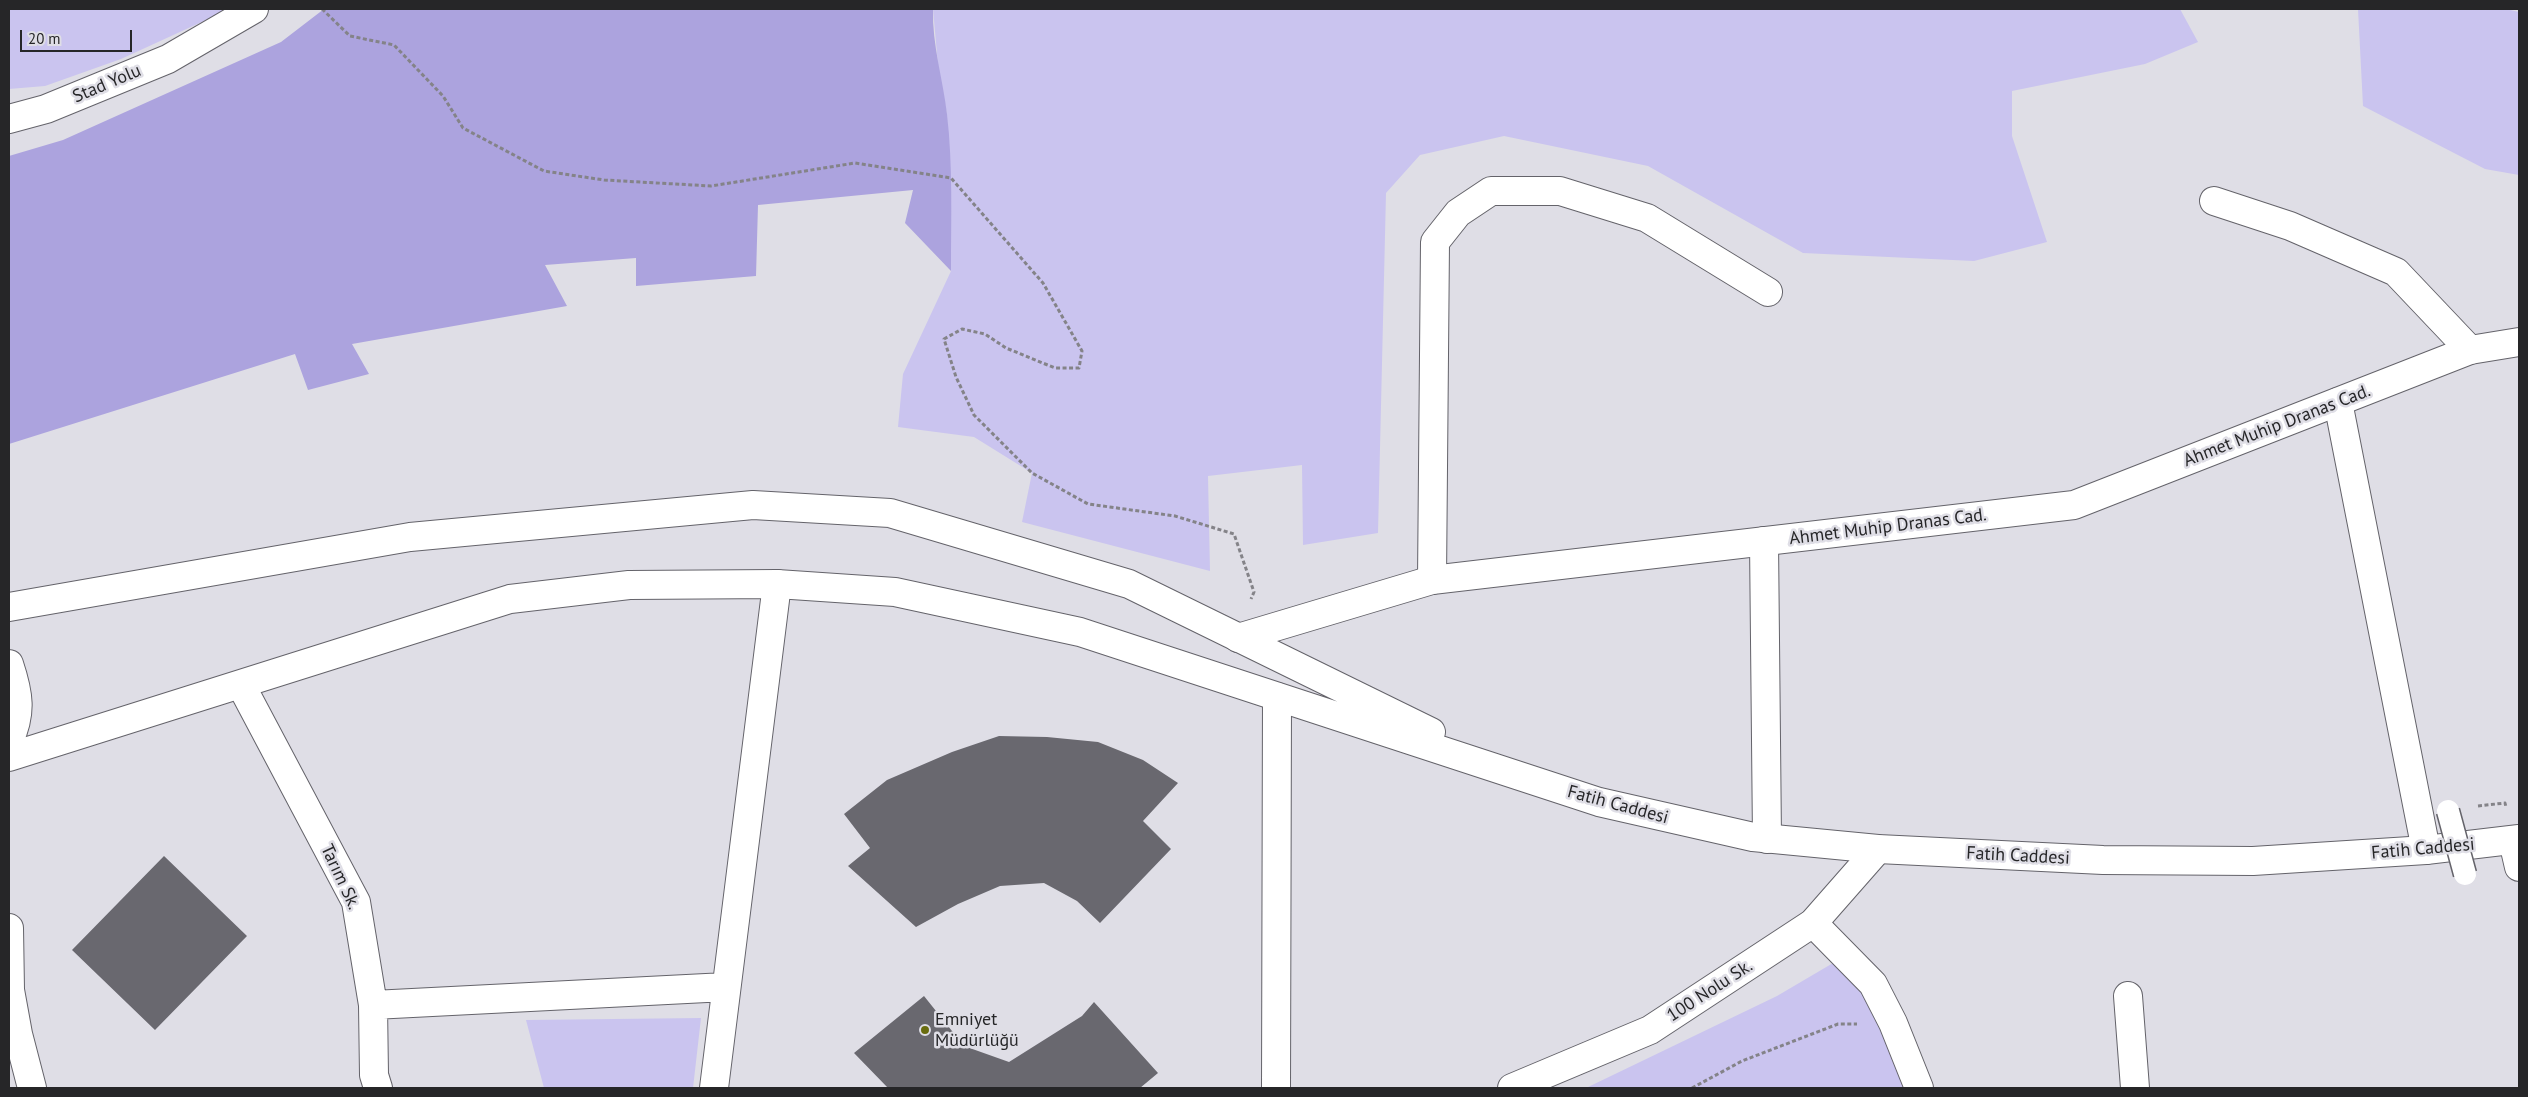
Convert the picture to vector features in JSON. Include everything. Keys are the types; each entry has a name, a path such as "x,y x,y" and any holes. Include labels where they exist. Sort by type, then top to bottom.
{"main road":[{"name":"Stad Yolu","path":"9,119 46,110 168,59 254,9"},
{"path":"1432,580 1435,242 1458,213 1491,192 1560,192 1647,218 1768,292"},
{"path":"2214,202 2290,226 2396,272 2470,350"},
{"name":"Ahmet Muhip Dranas Cad.","path":"1238,638 1432,580 2074,505 2470,350 2519,342"},
{"path":"2338,402 2426,850"},
{"path":"9,607 410,537 753,505 890,513 1129,584 1524,778"},
{"path":"1764,541 1767,839"},
{"path":"9,757 510,599 629,585 777,584 895,592 1080,632 1524,778"},
{"path":"714,1088 777,584"},
{"path":"9,664 19,704 17,723 9,741"},
{"name":"Tarım Sk.","path":"241,685 356,902 373,1005 374,1075 378,1088"},
{"path":"1276,1088 1277,697"},
{"name":"Fatih Caddesi","path":"1524,778 1599,802 1767,839 1878,849 2103,860 2253,861 2426,850 2516,840"},
{"path":"2516,840 2519,866"},
{"name":"100 Nolu Sk.","path":"1512,1088 1650,1030 1813,923 1878,849"},
{"path":"1813,923 1872,984 1893,1023 1919,1088"},
{"path":"9,928 9,989 32,1088"},
{"path":"373,1005 726,987"},
{"path":"2128,996 2135,1088"}],"street":[{"path":"2448,810 2465,874"}],"path":[{"path":"322,9 350,36 394,45 443,96 463,128 544,172 604,180 711,186 856,163 951,178 1043,284 1082,351 1079,368 1055,368 1006,348 985,334 962,329 944,339 956,377 974,415 1032,473 1088,504 1175,516 1234,534 1254,592 1238,638"},
{"path":"1692,1088 1742,1061 1838,1024 1893,1023"}],"shaded area":[{"path":"9,9 230,9 121,59 45,86 9,89"},
{"path":"324,9 933,9 934,36 949,134 951,271 905,223 913,190 758,205 756,276 636,286 636,258 545,265 567,306 352,344 369,374 308,390 295,354 9,444 9,156 63,140 281,42"},
{"path":"933,9 2180,9 2198,42 2145,64 2012,91 2012,136 2047,242 1974,261 1803,253 1648,166 1504,136 1420,155 1386,193 1378,533 1303,545 1302,465 1208,476 1210,571 1022,522 1032,473 974,437 898,427 903,374 951,271 947,114 939,76"},
{"path":"2358,9 2506,9 2519,12 2519,175 2485,169 2363,106"},
{"path":"1845,956 1919,1088 1586,1088 1777,996"},
{"path":"701,1018 693,1088 544,1088 526,1020"}],"building":[{"path":"999,736 1047,737 1098,742 1143,760 1178,783 1143,821 1171,849 1100,923 1077,901 1044,883 1000,886 958,904 916,927 848,866 870,848 844,814 887,780 952,752"},
{"path":"164,856 247,936 155,1030 72,950"},
{"path":"924,996 964,1046 1009,1062 1082,1016 1094,1002 1158,1073 1140,1088 888,1088 854,1053"}],"place":[{"name":"Emniyet Müdürlüğü","path":"925,1030"}]}
